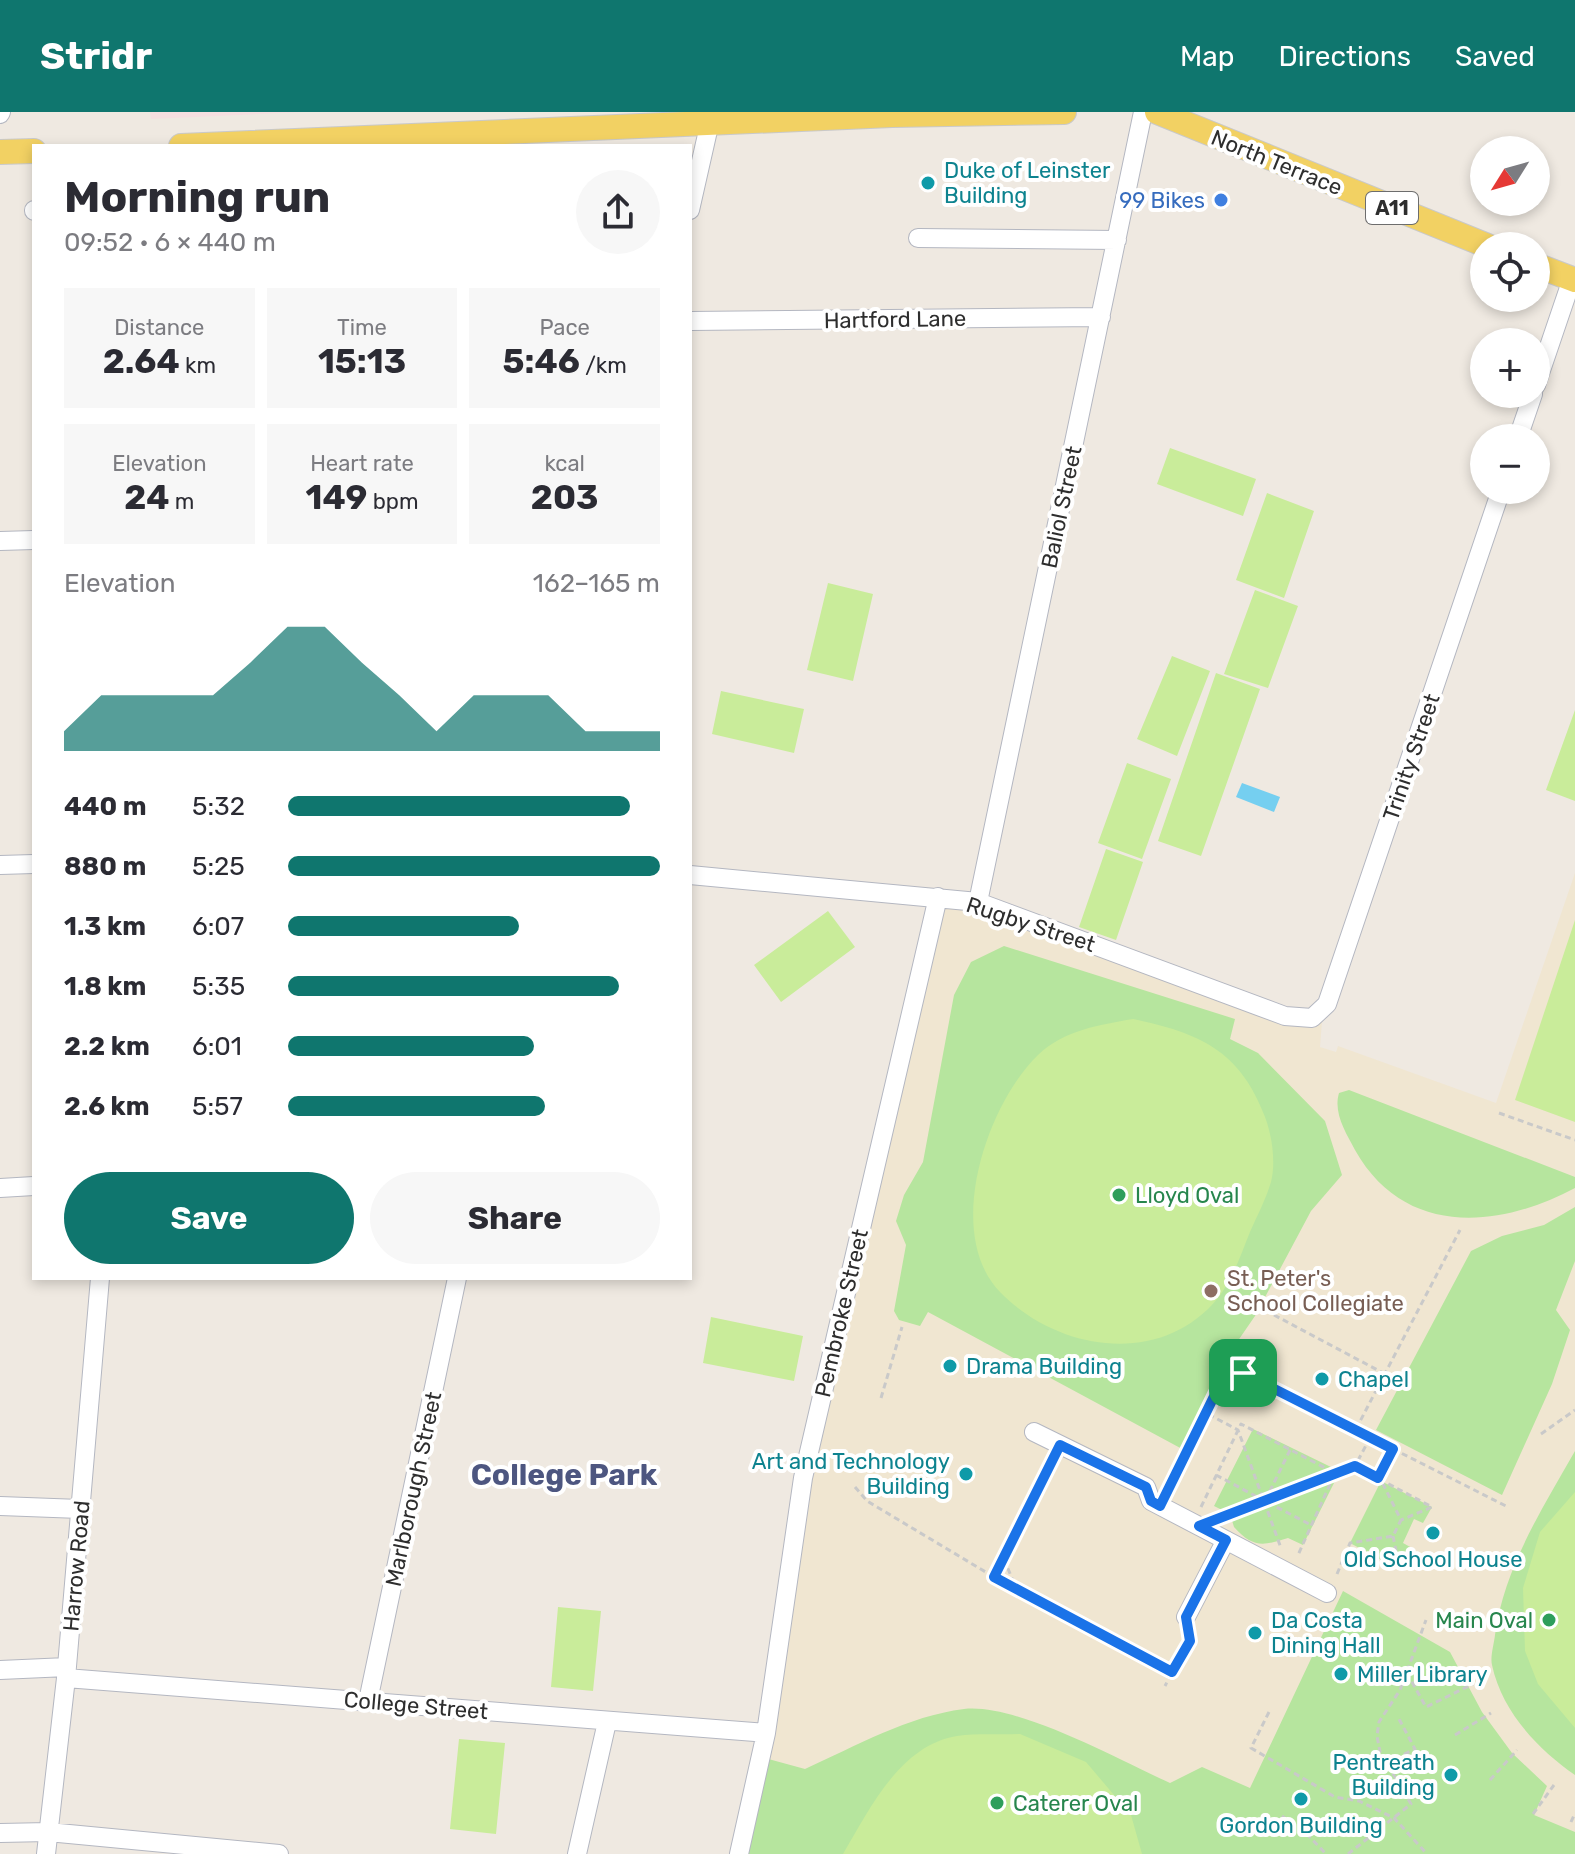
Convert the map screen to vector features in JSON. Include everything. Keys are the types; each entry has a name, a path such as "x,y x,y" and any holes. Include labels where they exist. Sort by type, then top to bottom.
{"main road":[{"path":"258,144 709,126 893,114 1064,112"},
{"name":"North Terrace","path":"1157,112 1470,239"},
{"path":"1202,112 1258,155"},
{"path":"0,152 32,151"},
{"path":"1550,271 1574,280"}],"street":[{"name":"Baliol Street","path":"978,902 1143,112"},
{"path":"692,201 709,126"},
{"path":"918,238 1117,240"},
{"path":"1550,346 1574,280"},
{"name":"Hartford Lane","path":"692,321 1101,317"},
{"name":"Trinity Street","path":"1312,1018 1327,1004 1496,504"},
{"path":"0,541 32,540"},
{"path":"0,865 32,864"},
{"name":"Rugby Street","path":"692,875 978,902 1285,1016 1312,1018"},
{"name":"Pembroke Street","path":"739,1854 766,1733 803,1478 938,897"},
{"path":"0,1188 32,1186"},
{"name":"Harrow Road","path":"46,1854 67,1673 100,1280"},
{"name":"Marlborough Street","path":"368,1701 457,1280"},
{"path":"1034,1432 1146,1487 1151,1501 1327,1593"},
{"path":"0,1506 80,1509"},
{"path":"1186,1617 1226,1540"},
{"name":"College Street","path":"0,1670 67,1673 607,1722 766,1733"},
{"path":"577,1854 607,1722"},
{"path":"0,1833 48,1832 279,1854"}],"path":[{"path":"1499,1113 1575,1140"},
{"path":"1356,1429 1460,1230"},
{"path":"1274,1315 1385,1374"},
{"path":"881,1398 902,1327"},
{"path":"1160,1506 1229,1366 1506,1506"},
{"path":"1541,1434 1575,1410"},
{"path":"1206,1413 1238,1430 1289,1573"},
{"path":"1196,1524 1241,1424 1335,1473"},
{"path":"1196,1524 1355,1466 1371,1436"},
{"path":"990,1582 1060,1445"},
{"path":"1380,1480 1393,1449"},
{"path":"1265,1501 1290,1450"},
{"path":"1355,1466 1432,1507 1401,1520 1393,1536 1400,1570"},
{"path":"1289,1573 1335,1473"},
{"path":"1216,1475 1312,1525"},
{"path":"1380,1480 1401,1520"},
{"path":"855,1487 867,1501 994,1577 1172,1672"},
{"path":"1337,1574 1350,1543 1393,1536"},
{"path":"1003,1557 1016,1588"},
{"path":"1165,1686 1190,1641 1186,1617"},
{"path":"1348,1854 1411,1804 1386,1763 1377,1736 1379,1722 1390,1709 1407,1673 1426,1620"},
{"path":"1407,1673 1426,1707 1473,1684"},
{"path":"1269,1712 1251,1748 1335,1797 1359,1801 1394,1818 1427,1854"},
{"path":"1455,1735 1491,1713"},
{"path":"1386,1763 1415,1749 1399,1719"},
{"path":"1490,1780 1517,1750"},
{"path":"1533,1814 1554,1785"},
{"path":"1571,1822 1575,1813"},
{"path":"1282,1816 1306,1833 1326,1854"}],"shaded area":[{"path":"150,112 304,112 151,119"},
{"name":"St. Peter's School Collegiate","path":"1575,873 1575,1854 739,1854 803,1478 938,897 1322,1021 1320,1047 1336,1052 1338,1046 1496,1103"}],"green space":[{"path":"1170,448 1256,479 1243,516 1157,484"},
{"path":"1267,493 1314,511 1284,598 1236,580"},
{"path":"828,583 873,594 853,681 807,670"},
{"path":"1255,590 1298,606 1268,688 1224,674"},
{"path":"1172,656 1210,671 1177,756 1137,739"},
{"path":"1216,673 1260,689 1201,856 1158,841"},
{"path":"721,691 804,709 794,753 712,734"},
{"path":"1575,710 1575,801 1546,790"},
{"path":"1127,763 1171,779 1142,859 1098,843"},
{"path":"1106,849 1143,862 1116,940 1079,927"},
{"path":"828,911 855,947 781,1002 754,965"},
{"path":"1575,920 1575,1122 1515,1100"},
{"path":"1004,946 1235,1019 1230,1039 1258,1053 1325,1121 1342,1175 1311,1211 1255,1316 1224,1361 1184,1450 928,1312 920,1326 899,1320 894,1311 906,1245 896,1221 904,1195 923,1162 954,995 971,962"},
{"name":"Lloyd Oval","path":"1133,1019 1197,1038 1230,1060 1255,1094 1265,1117 1273,1166 1264,1201 1232,1275 1218,1298 1195,1320 1168,1335 1139,1342 1109,1343 1079,1338 1050,1328 1023,1312 1000,1292 983,1267 975,1237 974,1204 978,1170 989,1136 1019,1077 1038,1055 1059,1040 1095,1026"},
{"path":"1349,1090 1575,1177 1575,1188 1515,1212 1484,1217 1454,1217 1426,1211 1399,1198 1375,1178 1355,1150 1341,1123 1338,1108 1339,1093"},
{"path":"1575,1207 1575,1261 1556,1310 1570,1330 1552,1384 1502,1495 1376,1430 1471,1251 1502,1236 1544,1225"},
{"path":"711,1317 803,1336 794,1381 703,1363"},
{"path":"1253,1429 1333,1468 1337,1477 1303,1545 1288,1538 1265,1544 1253,1542 1234,1527 1230,1514 1214,1506"},
{"path":"1575,1451 1575,1775 1523,1728 1504,1698 1491,1658 1500,1610 1516,1563"},
{"path":"1381,1481 1432,1507 1423,1523 1414,1519 1403,1543 1412,1548 1400,1570 1350,1543"},
{"name":"Main Oval","path":"1575,1492 1575,1728 1538,1684 1525,1651 1523,1588 1540,1532"},
{"path":"1343,1591 1450,1652 1482,1712 1512,1753 1547,1786 1534,1815 1575,1832 1575,1854 739,1854 761,1757 805,1769 903,1725 964,1709 1011,1715 1039,1724 1170,1783 1202,1767 1250,1788"},
{"path":"558,1607 601,1611 593,1691 551,1687"},
{"name":"Caterer Oval","path":"1020,1734 1086,1762 1131,1815 1142,1854 843,1854 888,1782 919,1752 957,1736"},
{"path":"459,1739 505,1743 496,1834 450,1829"}],"water":[{"path":"1242,783 1280,797 1274,812 1236,797"}],"place":[{"name":"Duke of Leinster Building","path":"928,183"},
{"name":"99 Bikes","path":"1221,200"},
{"name":"Lloyd Oval","path":"1119,1195"},
{"name":"St. Peter's School Collegiate","path":"1211,1291"},
{"name":"Drama Building","path":"950,1366"},
{"name":"Chapel","path":"1322,1379"},
{"name":"Art and Technology Building","path":"966,1474"},
{"name":"Old School House","path":"1433,1533"},
{"name":"Main Oval","path":"1549,1620"},
{"name":"Da Costa Dining Hall","path":"1255,1633"},
{"name":"Miller Library","path":"1341,1674"},
{"name":"Pentreath Building","path":"1451,1775"},
{"name":"Gordon Building","path":"1301,1799"},
{"name":"Caterer Oval","path":"997,1803"}],"district":[{"name":"College Park","path":"564,1475"}],"route":[{"path":"1229,1366 1243,1373 1393,1449 1378,1478 1355,1466 1199,1526 1226,1540 1186,1617 1190,1641 1172,1672 994,1577 1060,1445 1146,1487 1151,1501 1160,1506 1229,1366"}]}
